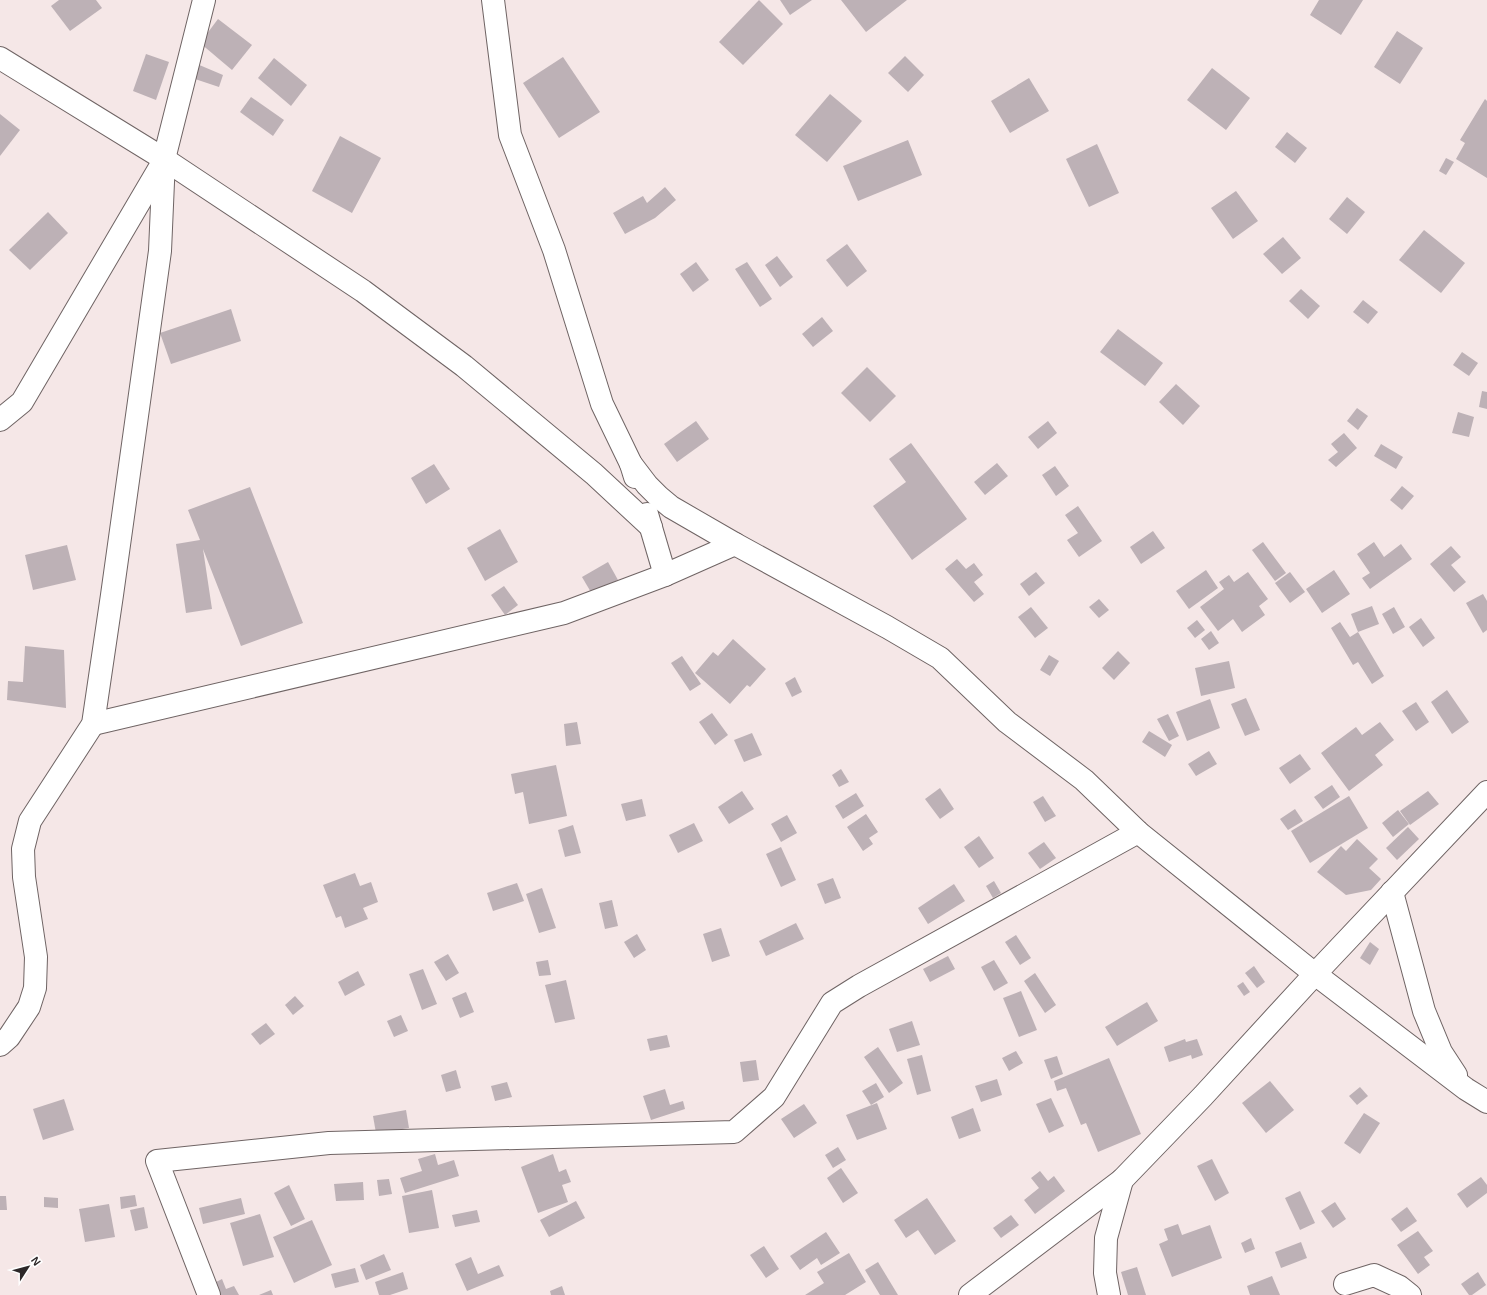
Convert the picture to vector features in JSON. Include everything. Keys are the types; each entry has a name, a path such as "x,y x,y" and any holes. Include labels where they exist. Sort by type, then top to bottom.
{"street":[{"path":"0,1045 10,1036 29,1007 35,988 36,957 24,877 23,849 30,821 93,724 160,251 164,159 204,0"},
{"path":"493,0 510,135 554,250 602,404 631,464 665,575"},
{"path":"0,58 164,159 363,291 464,366 594,474 651,527"},
{"path":"0,420 22,402 164,159"},
{"path":"631,464 647,485 671,507 940,658 1007,722 1084,780 1138,832 1314,974 1466,1090 1487,1102"},
{"path":"93,724 564,613 665,575 735,544"},
{"path":"970,1295 1122,1180 1203,1096 1314,974 1487,792"},
{"path":"209,1295 157,1160 329,1143 734,1132 774,1097 832,1003 866,982 1138,832"},
{"path":"1392,892 1424,1011 1441,1052 1466,1090 1487,1117"},
{"path":"1109,1295 1105,1273 1106,1238 1122,1180"},
{"path":"1345,1284 1374,1275 1400,1287 1410,1295"}],"building":[{"path":"59,0 96,0 102,8 70,31 51,6"},
{"path":"759,0 783,24 743,65 719,42"},
{"path":"780,0 812,0 790,15"},
{"path":"841,0 907,0 866,32"},
{"path":"1319,0 1363,0 1341,35 1310,15"},
{"path":"218,19 252,45 232,70 200,43"},
{"path":"1397,31 1423,48 1400,84 1374,67"},
{"path":"146,54 169,62 156,100 133,91"},
{"path":"905,56 924,75 908,92 888,73"},
{"path":"563,57 600,112 559,138 523,83"},
{"path":"274,58 307,85 291,106 258,78"},
{"path":"197,64 223,75 219,87 192,78"},
{"path":"1212,68 1250,98 1226,130 1187,100"},
{"path":"1029,78 1049,111 1010,133 991,101"},
{"path":"830,94 862,121 827,162 795,135"},
{"path":"251,97 284,120 273,136 240,112"},
{"path":"1485,99 1487,101 1487,178 1456,159 1465,143 1460,140"},
{"path":"0,114 20,130 0,156"},
{"path":"1287,132 1307,148 1295,163 1275,147"},
{"path":"340,136 381,158 352,213 312,191"},
{"path":"908,140 922,175 858,201 843,166"},
{"path":"1097,144 1119,193 1089,207 1066,159"},
{"path":"1446,158 1454,162 1446,175 1439,171"},
{"path":"665,187 676,200 655,218 625,234 613,213 643,196 647,203"},
{"path":"1236,191 1258,221 1233,239 1211,208"},
{"path":"1347,197 1365,212 1347,234 1329,219"},
{"path":"48,212 68,233 30,270 9,250"},
{"path":"1424,230 1465,263 1441,293 1399,260"},
{"path":"1283,237 1301,258 1282,274 1263,254"},
{"path":"847,244 867,271 847,287 826,260"},
{"path":"777,256 793,277 780,287 765,265"},
{"path":"696,262 709,280 693,292 680,274"},
{"path":"747,262 772,299 760,307 735,269"},
{"path":"1301,289 1320,306 1308,319 1289,301"},
{"path":"1363,300 1378,312 1368,324 1353,312"},
{"path":"231,309 241,341 171,364 160,333"},
{"path":"822,317 833,331 813,347 802,334"},
{"path":"1118,329 1163,363 1145,386 1100,352"},
{"path":"1462,352 1478,363 1469,376 1453,365"},
{"path":"867,367 896,396 870,422 841,393"},
{"path":"1176,384 1200,406 1183,425 1159,402"},
{"path":"1482,391 1487,392 1487,409 1479,407"},
{"path":"1357,408 1368,416 1358,430 1347,421"},
{"path":"1458,412 1474,417 1469,437 1452,433"},
{"path":"696,421 709,439 677,462 664,444"},
{"path":"1048,421 1057,433 1038,449 1028,437"},
{"path":"1344,433 1357,448 1336,467 1328,460 1338,452 1331,444"},
{"path":"911,443 967,519 912,560 873,506 906,482 889,459"},
{"path":"1381,444 1403,457 1396,469 1374,456"},
{"path":"997,463 1008,476 985,495 974,482"},
{"path":"434,464 450,489 426,504 411,478"},
{"path":"1055,466 1069,486 1056,496 1042,475"},
{"path":"1402,486 1414,496 1402,510 1390,500"},
{"path":"250,487 303,623 241,646 203,549 212,609 186,613 176,544 200,540 188,510"},
{"path":"1078,506 1102,541 1079,557 1067,540 1078,533 1065,515"},
{"path":"500,529 518,562 485,581 467,548"},
{"path":"1153,531 1165,548 1141,564 1130,547"},
{"path":"1263,542 1286,573 1275,581 1252,550"},
{"path":"1374,542 1384,557 1401,544 1412,559 1370,589 1362,578 1370,573 1357,554"},
{"path":"67,545 76,580 33,590 25,555"},
{"path":"1451,546 1461,557 1451,565 1466,582 1454,592 1430,564"},
{"path":"957,559 966,569 974,563 983,575 974,582 984,594 974,602 945,569"},
{"path":"608,562 618,580 592,594 582,577"},
{"path":"1206,570 1218,588 1189,609 1176,591"},
{"path":"1334,570 1350,594 1322,613 1306,589"},
{"path":"1036,572 1045,583 1029,596 1020,584"},
{"path":"1248,572 1268,599 1259,606 1265,615 1242,632 1233,619 1218,631 1200,607 1224,589 1219,582 1229,575 1234,582"},
{"path":"1290,572 1305,592 1290,603 1275,583"},
{"path":"504,586 518,605 505,615 491,595"},
{"path":"1483,594 1487,601 1487,630 1483,633 1466,603"},
{"path":"1099,599 1109,610 1099,618 1089,607"},
{"path":"1372,606 1379,624 1358,632 1351,614"},
{"path":"1031,607 1048,628 1035,638 1018,617"},
{"path":"1394,607 1405,627 1393,634 1382,614"},
{"path":"1421,618 1435,638 1423,647 1409,627"},
{"path":"1197,620 1205,630 1195,638 1187,628"},
{"path":"1340,622 1350,637 1358,632 1384,676 1372,684 1358,662 1353,665 1331,628"},
{"path":"1211,631 1219,643 1209,650 1201,639"},
{"path":"733,639 766,669 750,687 747,685 730,704 695,673 713,652 718,656"},
{"path":"25,646 64,650 66,708 7,700 8,681 23,682"},
{"path":"1118,651 1130,663 1114,680 1102,668"},
{"path":"1049,655 1059,661 1050,676 1040,670"},
{"path":"682,656 701,684 690,691 671,663"},
{"path":"1229,661 1235,688 1201,696 1195,668"},
{"path":"795,677 802,692 792,697 785,683"},
{"path":"1447,690 1469,722 1452,734 1431,702"},
{"path":"1246,698 1260,730 1245,736 1231,704"},
{"path":"1210,699 1220,728 1187,741 1176,712"},
{"path":"1416,702 1429,722 1416,731 1402,711"},
{"path":"712,713 728,735 715,745 699,722"},
{"path":"1168,714 1179,736 1169,741 1157,719"},
{"path":"577,722 581,744 566,746 564,724"},
{"path":"1380,722 1394,740 1375,755 1383,765 1349,791 1321,753 1356,727 1362,735"},
{"path":"1149,731 1172,745 1165,757 1142,742"},
{"path":"752,733 762,755 744,762 734,740"},
{"path":"1209,751 1217,764 1196,776 1188,764"},
{"path":"1300,754 1311,769 1290,784 1279,768"},
{"path":"556,765 567,816 529,824 523,792 515,794 511,774"},
{"path":"841,769 849,782 839,787 832,775"},
{"path":"1332,785 1340,797 1323,809 1314,797"},
{"path":"940,788 954,809 940,819 925,799"},
{"path":"742,791 754,809 729,824 718,807"},
{"path":"1428,791 1439,804 1410,825 1400,811"},
{"path":"856,793 864,806 843,819 835,806"},
{"path":"1043,796 1056,816 1045,822 1033,802"},
{"path":"1349,796 1368,828 1310,863 1291,831"},
{"path":"642,799 646,816 626,821 621,804"},
{"path":"1295,809 1303,821 1288,830 1280,819"},
{"path":"1398,810 1409,824 1393,837 1382,823"},
{"path":"866,814 878,832 869,838 873,844 863,851 847,827"},
{"path":"787,815 797,833 781,842 771,824"},
{"path":"694,823 703,841 678,853 669,835"},
{"path":"573,825 581,853 565,857 558,830"},
{"path":"1408,827 1419,839 1397,860 1386,848"},
{"path":"979,836 994,858 979,868 964,847"},
{"path":"1357,839 1378,859 1369,868 1381,879 1371,890 1346,895 1317,872 1341,846 1346,851"},
{"path":"1044,842 1056,858 1040,869 1028,853"},
{"path":"781,847 796,880 781,887 766,854"},
{"path":"355,873 360,886 371,882 378,902 363,908 368,919 345,928 341,916 336,918 323,885"},
{"path":"833,878 841,898 825,904 817,884"},
{"path":"994,881 1001,893 993,898 986,886"},
{"path":"517,883 524,901 493,911 487,893"},
{"path":"954,884 965,901 928,924 918,908"},
{"path":"542,888 556,928 539,933 526,894"},
{"path":"612,900 618,926 605,929 599,903"},
{"path":"796,923 804,939 766,956 759,941"},
{"path":"721,928 730,956 712,962 703,934"},
{"path":"637,934 646,950 634,958 624,942"},
{"path":"1016,935 1031,958 1020,965 1005,942"},
{"path":"1370,942 1379,949 1370,965 1360,958"},
{"path":"448,954 459,973 446,981 434,962"},
{"path":"948,956 955,969 930,982 923,969"},
{"path":"548,960 551,975 539,976 536,962"},
{"path":"994,960 1008,983 994,991 981,967"},
{"path":"1254,966 1265,982 1257,988 1245,973"},
{"path":"423,969 437,1004 422,1010 409,974"},
{"path":"358,971 365,985 345,996 338,982"},
{"path":"1035,973 1056,1005 1045,1013 1024,981"},
{"path":"566,980 575,1019 555,1023 545,985"},
{"path":"1243,982 1250,992 1244,996 1237,986"},
{"path":"1021,991 1037,1030 1019,1037 1003,998"},
{"path":"466,992 474,1012 460,1018 452,998"},
{"path":"295,996 304,1006 293,1015 285,1005"},
{"path":"1147,1002 1158,1021 1117,1046 1105,1027"},
{"path":"401,1015 408,1031 394,1037 387,1021"},
{"path":"912,1021 920,1045 897,1052 889,1029"},
{"path":"266,1023 275,1034 260,1045 251,1034"},
{"path":"667,1035 670,1047 650,1051 647,1039"},
{"path":"1185,1039 1186,1042 1197,1039 1203,1055 1192,1059 1191,1055 1169,1062 1164,1047"},
{"path":"878,1047 903,1083 889,1093 864,1057"},
{"path":"1016,1051 1023,1063 1009,1071 1002,1058"},
{"path":"922,1055 931,1091 917,1095 907,1059"},
{"path":"1057,1056 1063,1074 1051,1079 1044,1060"},
{"path":"1109,1058 1141,1134 1098,1152 1086,1123 1081,1125 1066,1088 1057,1091 1054,1081"},
{"path":"756,1060 759,1080 743,1082 740,1062"},
{"path":"456,1070 461,1088 446,1092 441,1075"},
{"path":"997,1079 1002,1095 981,1102 975,1086"},
{"path":"1270,1081 1294,1110 1266,1133 1242,1103"},
{"path":"507,1082 512,1097 495,1101 491,1086"},
{"path":"876,1083 884,1097 871,1105 862,1091"},
{"path":"1360,1087 1368,1096 1357,1105 1349,1096"},
{"path":"665,1089 670,1105 683,1101 685,1109 651,1120 643,1096"},
{"path":"1051,1098 1064,1126 1049,1133 1036,1104"},
{"path":"64,1099 74,1130 43,1140 33,1109"},
{"path":"877,1103 887,1129 857,1140 846,1115"},
{"path":"804,1104 817,1123 794,1138 781,1119"},
{"path":"973,1108 981,1131 959,1139 951,1117"},
{"path":"406,1110 409,1128 376,1133 373,1116"},
{"path":"1364,1113 1380,1123 1360,1154 1344,1143"},
{"path":"838,1147 846,1160 833,1168 825,1155"},
{"path":"435,1154 438,1165 454,1160 459,1176 405,1193 400,1178 422,1171 418,1159"},
{"path":"553,1154 559,1172 566,1169 571,1182 562,1185 568,1202 538,1213 521,1167"},
{"path":"1212,1159 1229,1193 1215,1201 1197,1166"},
{"path":"841,1168 858,1193 843,1203 827,1178"},
{"path":"1040,1171 1048,1181 1054,1176 1065,1191 1035,1214 1024,1200 1039,1188 1031,1178"},
{"path":"1481,1177 1487,1185 1487,1193 1467,1208 1457,1194"},
{"path":"389,1179 392,1194 379,1196 377,1180"},
{"path":"363,1182 364,1200 336,1201 334,1184"},
{"path":"289,1185 305,1219 291,1226 274,1193"},
{"path":"432,1190 439,1228 409,1233 402,1196"},
{"path":"1300,1191 1315,1223 1300,1230 1285,1198"},
{"path":"135,1195 137,1206 121,1209 120,1197"},
{"path":"0,1196 6,1196 7,1210 0,1210"},
{"path":"44,1197 58,1198 58,1208 44,1207"},
{"path":"241,1198 245,1214 203,1224 199,1208"},
{"path":"927,1198 956,1241 935,1255 918,1230 906,1238 894,1220"},
{"path":"576,1201 585,1218 549,1237 540,1220"},
{"path":"1335,1202 1346,1219 1333,1228 1321,1211"},
{"path":"109,1204 115,1237 85,1242 79,1209"},
{"path":"144,1207 148,1228 135,1231 130,1210"},
{"path":"1407,1207 1417,1221 1401,1232 1391,1219"},
{"path":"477,1210 480,1222 455,1227 452,1215"},
{"path":"260,1214 274,1257 243,1266 230,1223"},
{"path":"1011,1215 1019,1225 1001,1238 993,1228"},
{"path":"312,1220 332,1265 294,1283 273,1237"},
{"path":"1178,1224 1182,1235 1210,1225 1222,1258 1172,1277 1159,1244 1168,1240 1164,1229"},
{"path":"1418,1231 1433,1251 1424,1257 1430,1265 1418,1274 1397,1245"},
{"path":"826,1232 840,1253 821,1265 817,1258 800,1270 790,1256"},
{"path":"1251,1238 1255,1249 1245,1253 1241,1243"},
{"path":"1301,1242 1307,1258 1281,1268 1275,1252"},
{"path":"764,1246 779,1269 766,1278 750,1255"},
{"path":"849,1253 866,1282 845,1295 805,1295 824,1283 817,1272"},
{"path":"384,1254 391,1270 366,1280 360,1265"},
{"path":"471,1257 478,1274 499,1265 504,1276 467,1291 455,1264"},
{"path":"878,1262 898,1295 880,1295 865,1270"},
{"path":"1137,1267 1146,1295 1128,1295 1121,1272"},
{"path":"355,1268 359,1282 335,1288 331,1274"},
{"path":"403,1272 408,1289 390,1295 379,1295 375,1282"},
{"path":"1478,1272 1486,1285 1472,1295 1469,1295 1461,1284"},
{"path":"1272,1276 1280,1295 1250,1295 1247,1286"},
{"path":"222,1279 226,1289 234,1286 239,1295 217,1295 212,1284"},
{"path":"562,1286 565,1295 551,1295 550,1291"},
{"path":"271,1290 273,1295 259,1295"}]}
